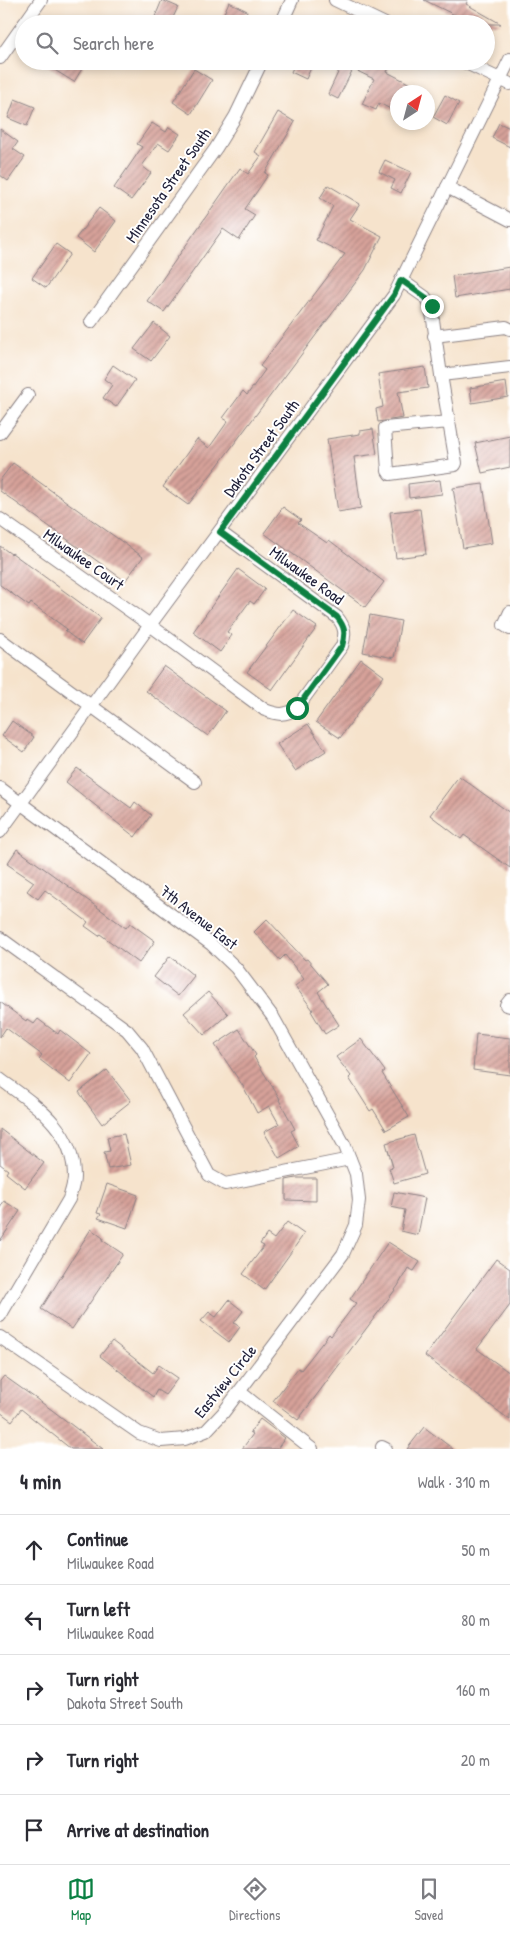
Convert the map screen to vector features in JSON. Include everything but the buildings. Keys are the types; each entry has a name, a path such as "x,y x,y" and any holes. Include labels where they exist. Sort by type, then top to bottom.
{"street":[{"path":"30,15 41,0"},
{"path":"285,15 292,0"},
{"path":"335,0 366,15"},
{"path":"0,58 15,37"},
{"name":"Dakota Street South","path":"0,832 150,625 394,295 447,187 505,82 510,59"},
{"name":"Minnesota Street South","path":"91,322 216,148 235,117 258,70"},
{"path":"480,70 505,82"},
{"path":"447,187 510,220"},
{"path":"401,280 425,297 432,306 434,336 441,375 456,463 455,465 390,474 388,472 385,428 449,422"},
{"path":"434,336 506,326 510,329"},
{"path":"441,375 510,367"},
{"path":"0,433 28,395"},
{"name":"Milwaukee Court","path":"0,519 150,625"},
{"name":"Milwaukee Road","path":"150,625 265,710 277,715 288,714 297,708 342,646 345,636 344,626 337,617 220,532"},
{"path":"510,612 504,625 510,629"},
{"path":"0,639 196,782"},
{"name":"7th Avenue East","path":"0,788 211,944 236,968 273,1017 345,1146 356,1174 359,1200"},
{"path":"0,938 127,1030 142,1048 209,1175 225,1184 350,1159"},
{"path":"510,1000 506,1005 510,1006"},
{"path":"0,1080 40,1109 62,1132 71,1155 74,1178 69,1200 0,1316"},
{"name":"Eastview Circle","path":"0,1337 139,1433 161,1441 185,1439 206,1431 223,1414 343,1254 356,1225 359,1200"},
{"path":"240,1392 312,1449"}],"route":[{"path":"297,708 342,646 345,636 344,626 337,617 220,532 394,295 401,280 425,297 432,306"}]}
